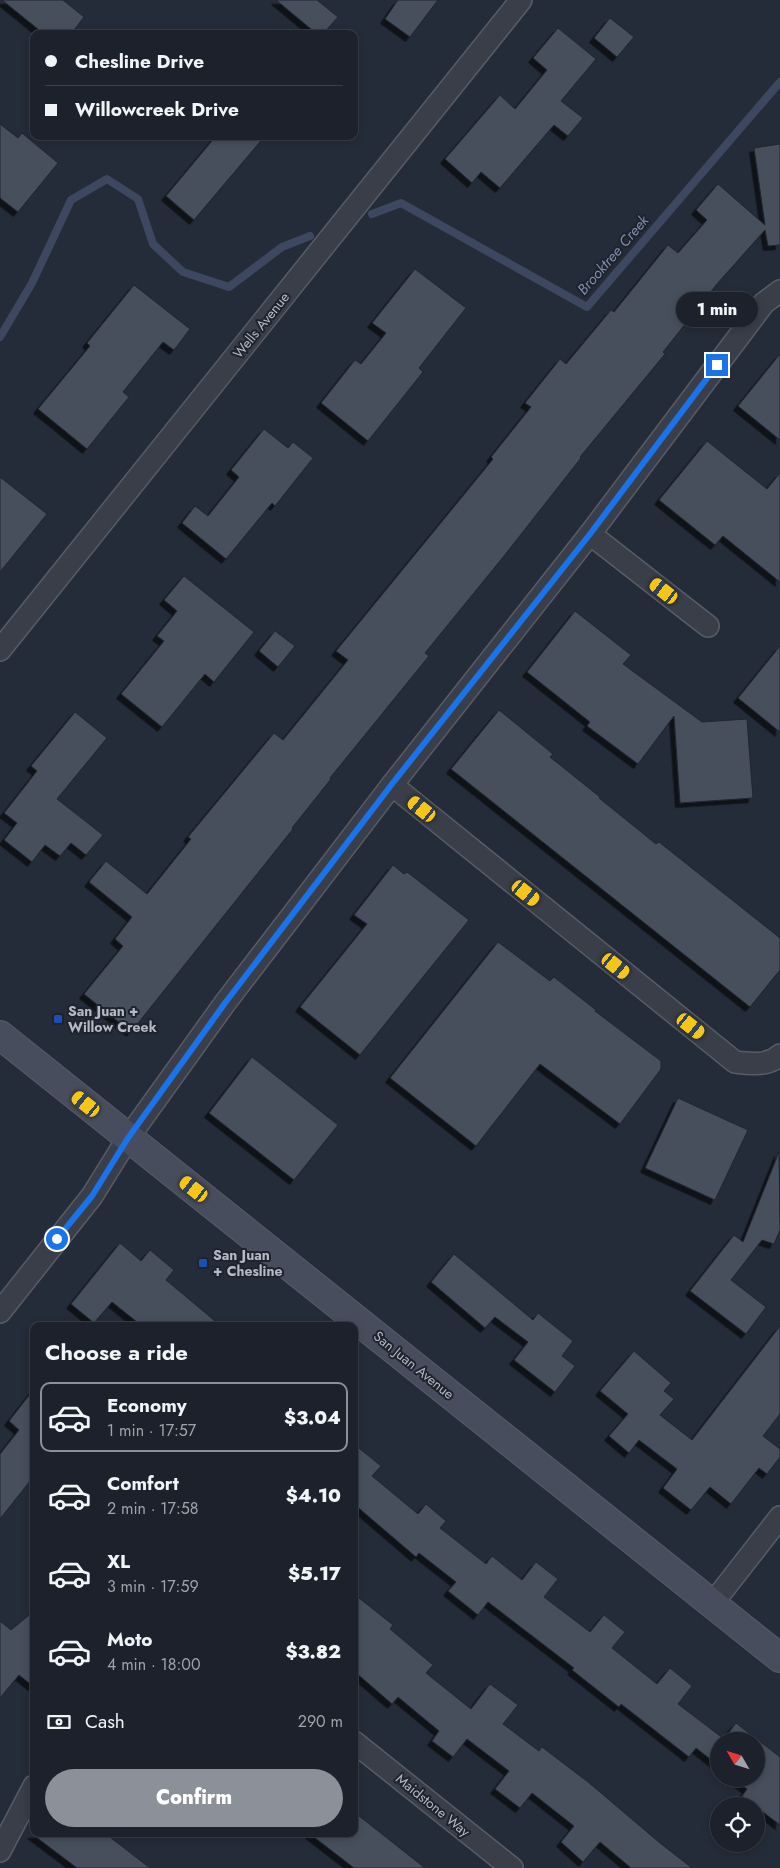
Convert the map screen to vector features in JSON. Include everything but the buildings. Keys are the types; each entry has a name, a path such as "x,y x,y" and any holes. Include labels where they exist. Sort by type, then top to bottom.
{"main road":[{"name":"San Juan Avenue","path":"0,1035 780,1658"}],"street":[{"name":"Wells Avenue","path":"0,650 521,0"},
{"path":"0,1312 92,1196 128,1138 225,1003 392,784 590,534 764,303 780,291"},
{"path":"590,534 708,626"},
{"path":"392,784 735,1062 757,1065 776,1059 780,1055"},
{"path":"713,1603 780,1517"},
{"name":"Maidstone Way","path":"358,1745 512,1868"},
{"path":"0,1851 30,1794"}],"waterway":[{"name":"Brooktree Creek","path":"372,214 401,203 587,307 780,82"},
{"name":"Brooktree Creek","path":"0,337 32,283 71,200 107,179 138,199 153,244 183,272 229,287 282,247 310,236"}],"place":[{"name":"San Juan + Willow Creek","path":"58,1019"},
{"name":"San Juan + Chesline","path":"203,1263"}],"route":[{"path":"57,1239 92,1196 128,1138 225,1003 392,784 590,534 717,365"}]}
